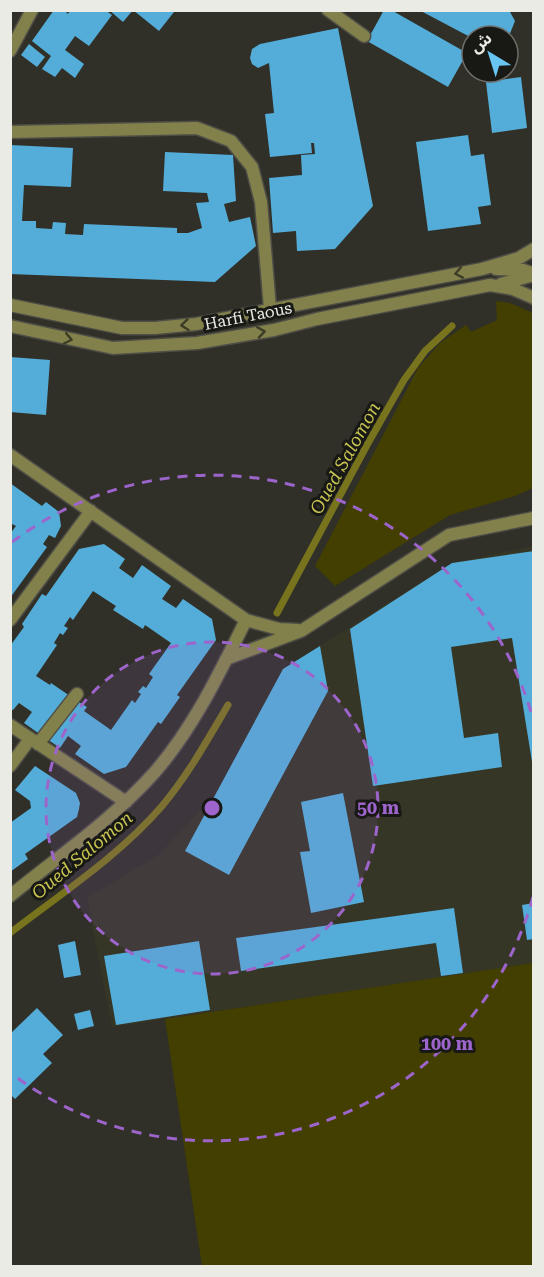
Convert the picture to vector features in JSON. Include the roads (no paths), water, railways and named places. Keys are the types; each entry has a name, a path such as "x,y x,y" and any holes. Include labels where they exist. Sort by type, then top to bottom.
{"street":[{"path":"10,51 32,10"},
{"path":"328,10 364,36"},
{"path":"10,132 197,128 231,141 252,167 261,202 270,308"},
{"name":"Harfi Taous","path":"10,305 122,328 196,324 482,269 519,258 534,249"},
{"name":"Harfi Taous","path":"482,269 523,270 534,275"},
{"name":"Harfi Taous","path":"10,326 113,348 197,343 274,330 317,319 521,280 534,275"},
{"name":"Harfi Taous","path":"490,285 513,289 534,298"},
{"path":"10,455 246,620 279,629 301,631"},
{"path":"10,620 91,512"},
{"path":"226,659 301,631 449,536 534,518"},
{"path":"10,896 126,802 155,772 180,740 246,620"},
{"path":"10,766 76,694"},
{"path":"10,725 126,802"}],"waterway":[{"name":"Oued Salomon","path":"277,613 404,380 425,351 452,326"},
{"name":"Oued Salomon","path":"10,933 90,873 146,824 180,782 228,705"}]}
